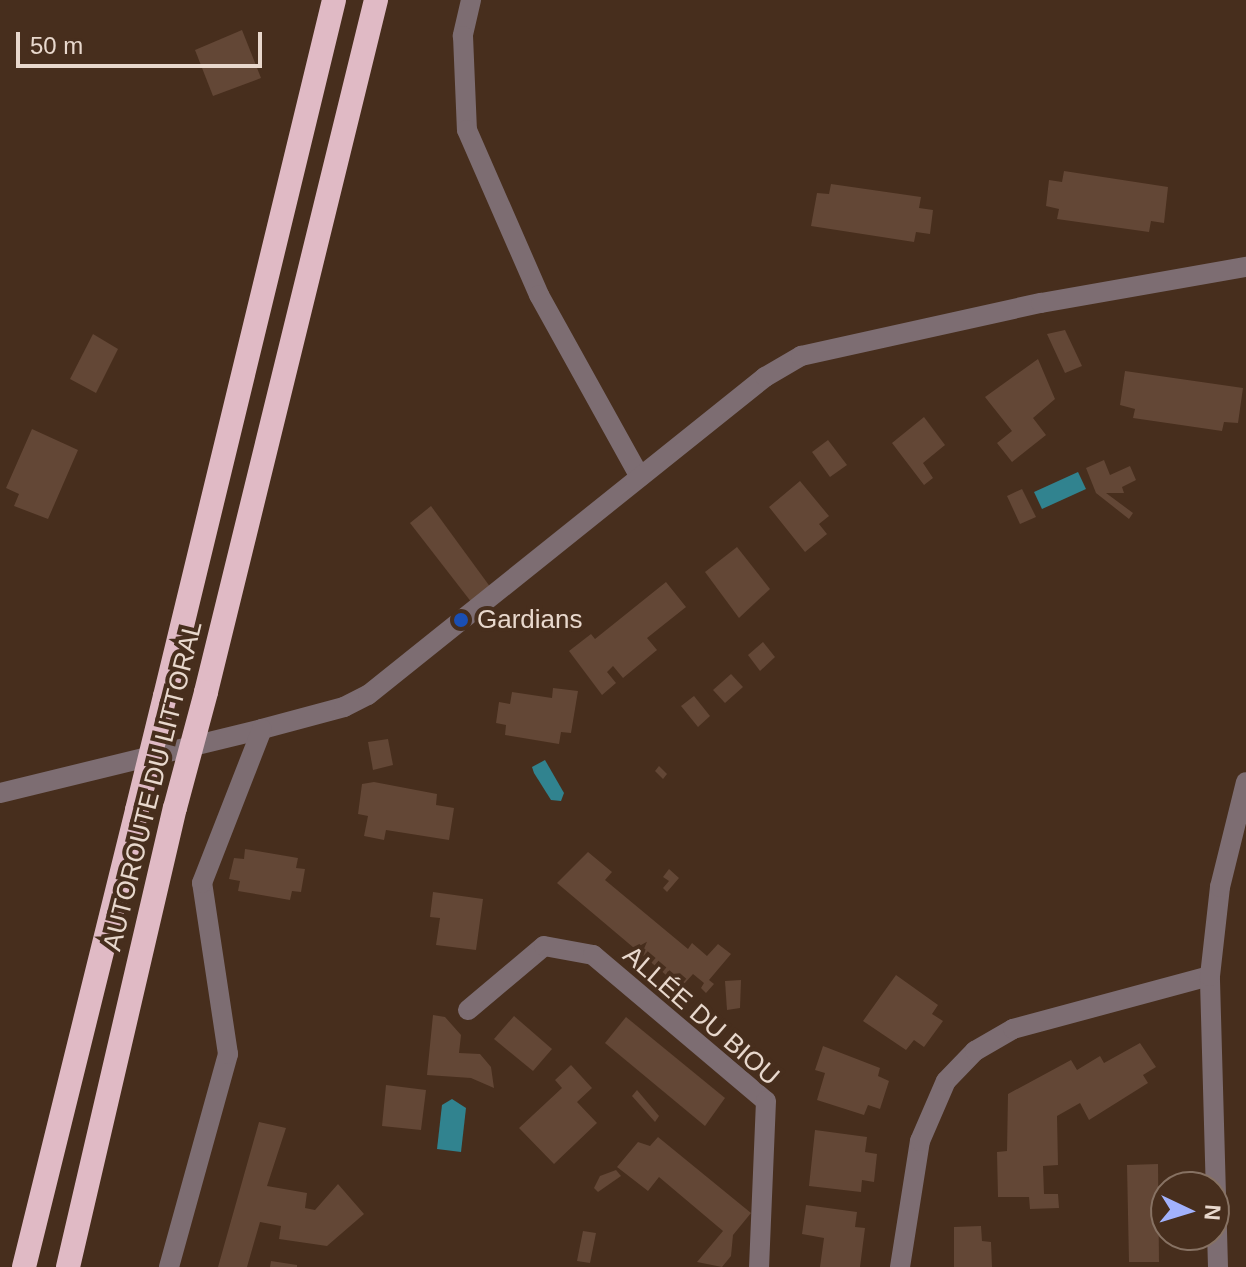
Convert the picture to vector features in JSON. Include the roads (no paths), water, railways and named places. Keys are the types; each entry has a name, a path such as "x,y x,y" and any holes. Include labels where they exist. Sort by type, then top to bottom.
{"highway":[{"name":"AUTOROUTE DU LITTORAL","path":"24,1267 334,0"},
{"name":"AUTOROUTE DU LITTORAL","path":"68,1267 175,808 376,0"}],"street":[{"path":"471,0 463,36 467,130 539,295 640,477"},
{"path":"1,792 262,729 344,707 368,695 765,377 801,356 1041,303 1246,267"},
{"path":"169,1267 228,1054 202,883 262,729"},
{"path":"1218,1267 1210,976 1220,887 1246,782"},
{"name":"ALLÉE DU BIOU","path":"468,1010 544,946 593,955 766,1101 759,1267"},
{"path":"900,1267 920,1141 946,1081 975,1051 1013,1029 1210,976"}],"water":[{"path":"1078,472 1086,489 1042,509 1034,492"},
{"path":"545,760 564,793 561,801 551,800 534,773 532,767"},
{"path":"452,1099 466,1108 461,1152 437,1149 442,1105"}],"place":[{"name":"Gardians","path":"461,620"}]}
